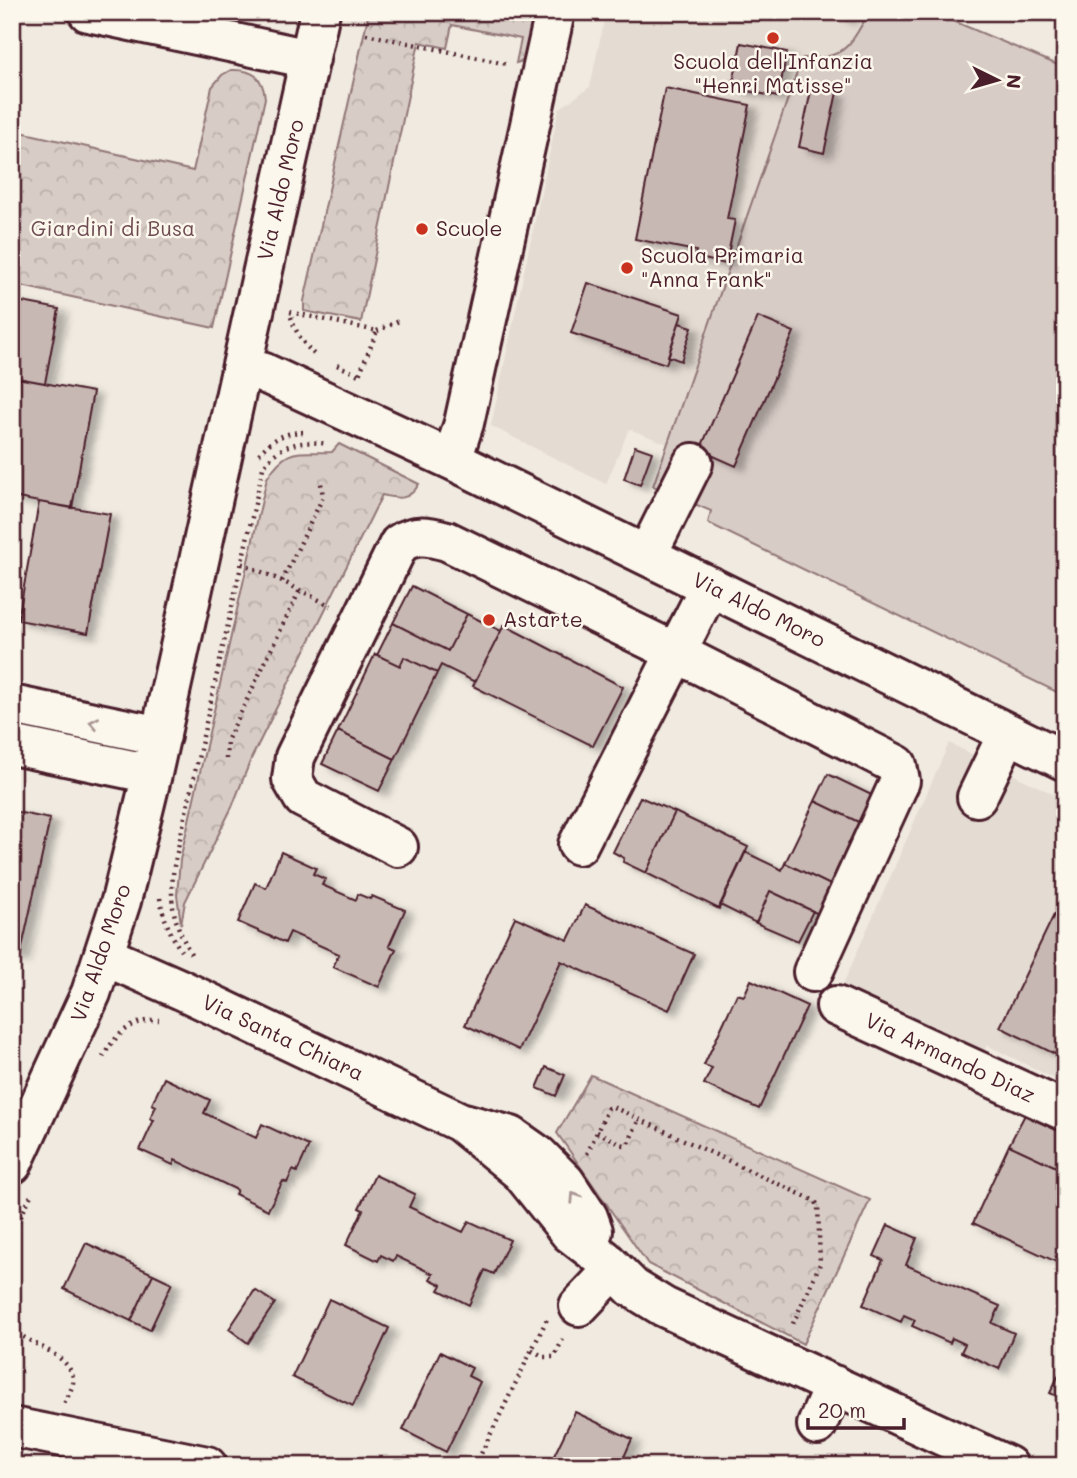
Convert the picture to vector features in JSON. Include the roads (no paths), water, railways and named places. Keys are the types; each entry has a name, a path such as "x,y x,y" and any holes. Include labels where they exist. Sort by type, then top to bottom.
{"street":[{"path":"88,12 310,59"},
{"name":"Via Aldo Moro","path":"12,1164 91,993 124,889 161,736 320,12"},
{"path":"452,460 470,400 555,12"},
{"name":"Via Aldo Moro","path":"243,368 262,372 452,460 1065,761"},
{"path":"647,555 693,463"},
{"path":"398,847 303,798 292,779 295,757 399,544 409,537 433,537 447,541 677,653 897,765 900,781 813,972"},
{"path":"578,845 710,586"},
{"path":"12,705 161,736"},
{"path":"977,797 1007,733"},
{"path":"12,745 152,774"},
{"name":"Via Santa Chiara","path":"104,956 460,1122 511,1136 538,1155 565,1182 588,1217 608,1264 633,1288 664,1307 1008,1466"},
{"name":"Via Armando Diaz","path":"836,1006 1065,1111"},
{"path":"564,1319 608,1264"},
{"path":"817,1425 834,1385"},
{"path":"12,1427 169,1462 206,1466"}],"place":[{"name":"Scuola dell'Infanzia \"Henri Matisse\"","path":"773,38"},
{"name":"Scuole","path":"422,229"},
{"name":"Scuola Primaria \"Anna Frank\"","path":"627,268"},
{"name":"Astarte","path":"489,620"}],"park label":[{"name":"Giardini di Busa","path":"113,229"}]}
